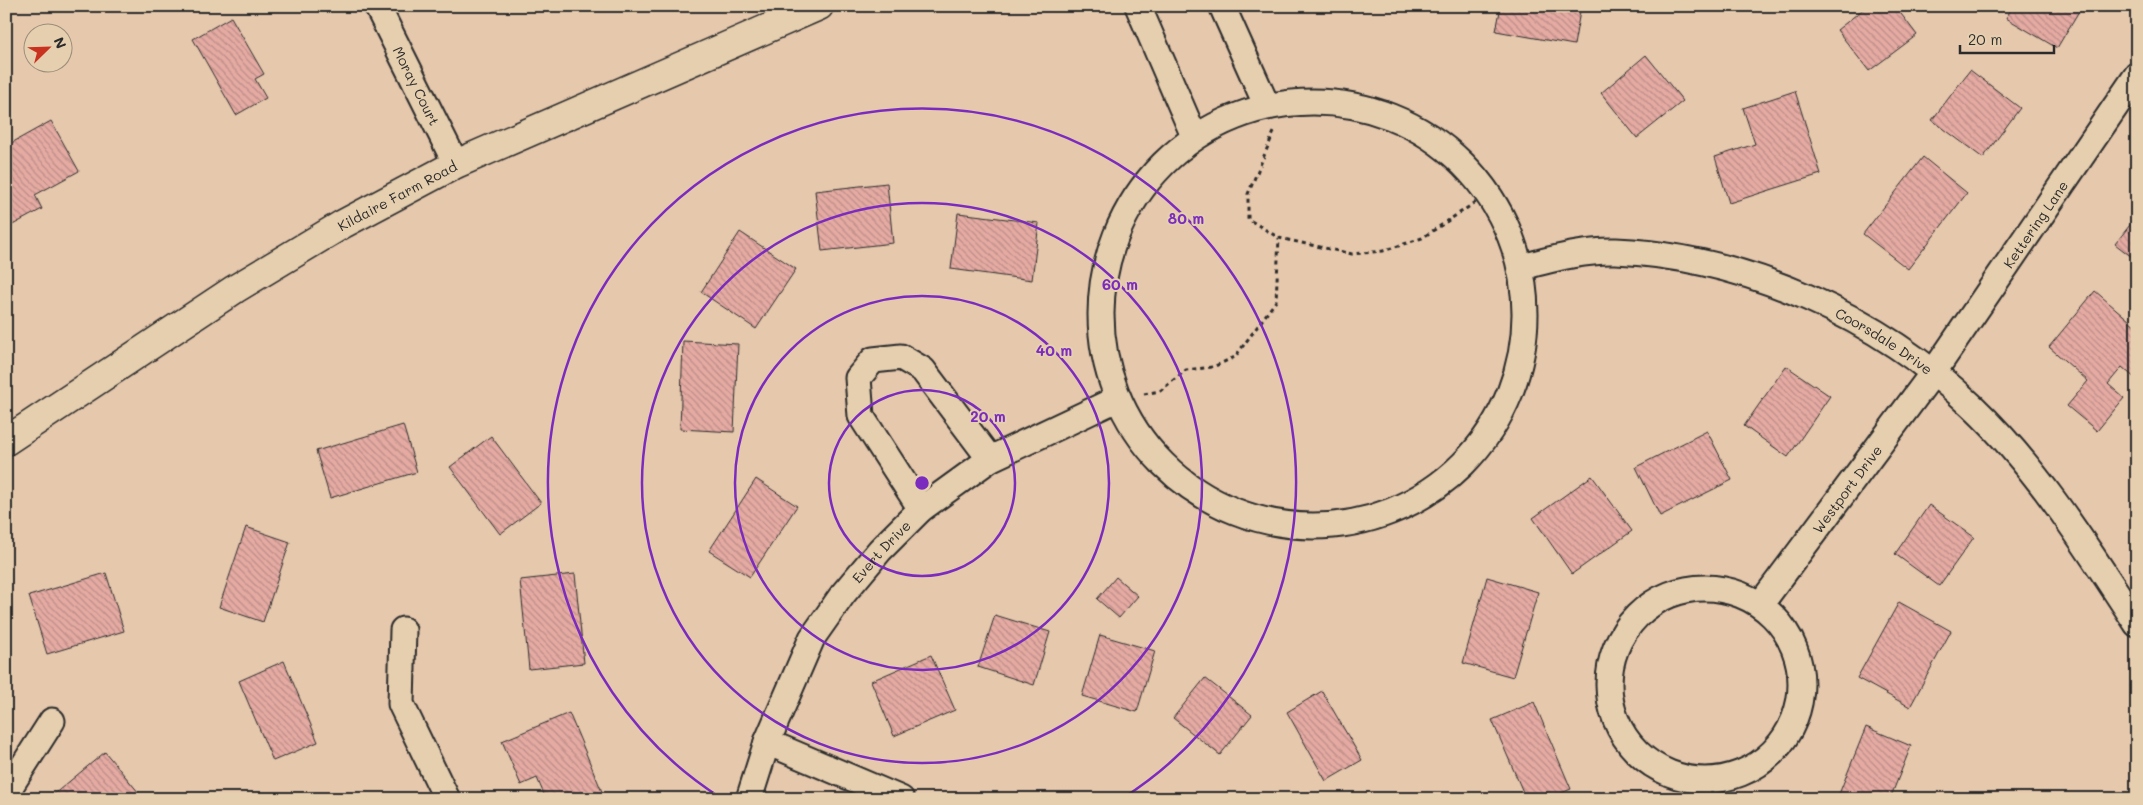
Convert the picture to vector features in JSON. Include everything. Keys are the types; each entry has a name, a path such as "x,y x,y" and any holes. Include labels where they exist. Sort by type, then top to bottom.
{"main road":[{"name":"Kildaire Farm Road","path":"6,442 235,289 342,224 456,164 819,6"}],"street":[{"name":"Moray Court","path":"377,6 456,164"},
{"path":"1138,6 1194,136"},
{"path":"1222,6 1266,104"},
{"name":"Kettering Lane","path":"1933,373 2137,75"},
{"path":"1290,100 1345,102 1410,127 1447,151 1488,194 1508,228 1522,266 1527,332 1519,370 1503,409 1476,451 1443,480 1402,506 1359,521 1319,527 1274,525 1241,516 1216,504 1180,479 1152,454 1117,399 1101,333 1102,292 1109,252 1123,218 1144,184 1169,157 1194,136 1266,104 1290,100"},
{"name":"Coorsdale Drive","path":"1522,266 1573,254 1615,251 1659,256 1709,265 1759,279 1857,322 1887,340 1933,373 1973,407 2010,447 2051,498 2137,624"},
{"path":"921,509 861,416 858,378 873,360 901,357 923,370 990,459"},
{"name":"Westport Drive","path":"1760,605 1933,373"},
{"name":"Evert Drive","path":"749,799 767,742 812,638 843,594 880,550 921,509 990,459 1117,399"},
{"path":"1702,587 1732,592 1760,605 1784,628 1798,659 1802,692 1793,725 1775,752 1747,772 1715,781 1682,778 1651,764 1629,743 1614,717 1609,687 1612,657 1626,630 1646,608 1673,593 1702,587"},
{"path":"403,630 400,704 447,799"},
{"path":"6,793 52,721"},
{"path":"767,742 901,799"}],"path":[{"path":"1290,100 1265,150 1248,194 1248,219 1279,238 1352,254 1383,251 1422,238 1488,194"},
{"path":"1117,399 1160,391 1186,370 1213,367 1235,357 1276,301 1279,238"}],"building":[{"path":"1501,6 1581,6 1574,45 1496,31"},
{"path":"1867,6 1895,6 1917,35 1869,71 1837,30"},
{"path":"2013,6 2082,6 2057,48 2006,18"},
{"path":"231,17 264,74 255,79 266,98 236,115 193,39"},
{"path":"1646,55 1683,101 1637,138 1601,93"},
{"path":"1970,70 2020,108 1983,158 1932,120"},
{"path":"1795,91 1821,174 1729,203 1715,157 1755,144 1743,108"},
{"path":"51,121 79,171 35,195 42,209 7,228 6,146"},
{"path":"1923,157 1967,193 1908,269 1863,234"},
{"path":"887,183 893,243 822,251 815,191"},
{"path":"958,213 1039,223 1032,280 951,269"},
{"path":"2137,216 2137,261 2115,244"},
{"path":"740,232 796,269 756,329 701,292"},
{"path":"2095,291 2137,327 2137,380 2122,367 2108,384 2124,398 2097,431 2067,406 2088,381 2049,347"},
{"path":"683,341 738,344 734,432 680,429"},
{"path":"1786,366 1830,396 1788,457 1744,426"},
{"path":"403,425 417,472 330,498 316,451"},
{"path":"1707,431 1732,480 1660,516 1636,467"},
{"path":"491,436 541,503 500,534 450,467"},
{"path":"1592,476 1632,531 1572,574 1533,518"},
{"path":"756,479 797,506 750,577 709,551"},
{"path":"1929,505 1974,537 1939,586 1895,554"},
{"path":"246,527 290,542 263,622 219,607"},
{"path":"106,573 124,631 47,654 29,596"},
{"path":"575,574 584,663 529,669 520,580"},
{"path":"1116,577 1138,596 1119,618 1097,599"},
{"path":"1487,577 1538,592 1513,677 1463,663"},
{"path":"1899,602 1951,631 1910,707 1857,678"},
{"path":"995,615 1050,632 1034,685 978,667"},
{"path":"1100,635 1155,651 1137,712 1082,696"},
{"path":"931,655 955,710 894,736 871,681"},
{"path":"284,661 318,742 273,761 239,681"},
{"path":"1205,678 1252,715 1220,755 1173,718"},
{"path":"1322,691 1362,760 1326,781 1287,712"},
{"path":"1534,702 1571,789 1547,799 1526,799 1492,720"},
{"path":"569,713 603,794 592,799 546,799 537,778 521,785 502,741"},
{"path":"1866,727 1911,746 1890,799 1837,799"},
{"path":"105,752 144,799 56,799 53,795"}]}
